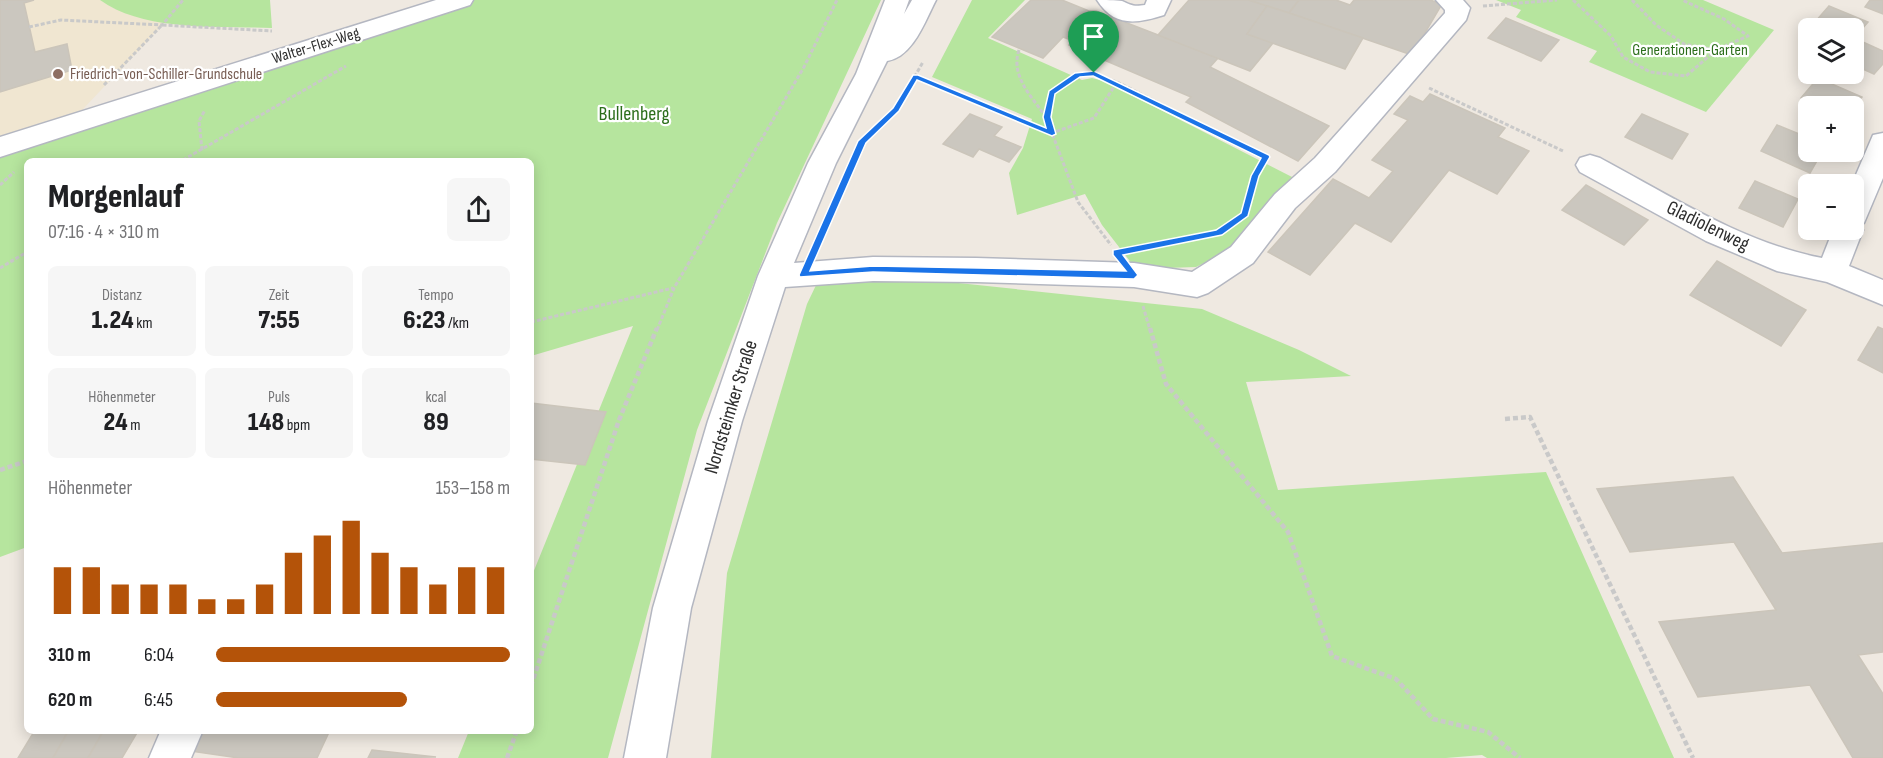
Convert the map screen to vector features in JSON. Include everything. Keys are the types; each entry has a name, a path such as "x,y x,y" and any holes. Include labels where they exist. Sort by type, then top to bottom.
{"street":[{"name":"Walter-Flex-Weg","path":"0,147 461,0"},
{"name":"Nordsteimker Straße","path":"645,758 672,608 725,421 773,276 822,163 869,74 897,0"},
{"name":"Nordsteimker Straße","path":"869,74 904,37 924,0"},
{"path":"1109,0 1113,7 1125,14 1142,15 1155,10 1159,0"},
{"path":"773,276 873,269 1134,275 1197,285 1242,255 1285,201 1325,165 1457,15 1453,4"},
{"path":"1864,190 1883,142"},
{"name":"Gladiolenweg","path":"1590,165 1716,233 1788,263 1832,271 1883,293"},
{"path":"1832,271 1844,240"},
{"path":"171,758 181,734"}],"path":[{"path":"63,128 183,0"},
{"path":"534,678 619,420 674,288 804,67 837,0"},
{"path":"1513,0 1517,3"},
{"path":"1453,4 1557,0"},
{"path":"1573,0 1611,36 1623,57 1650,72 1686,76 1716,50 1748,36 1724,19 1682,0"},
{"path":"1632,0 1656,25 1684,44 1716,50"},
{"path":"29,27 61,20 282,31"},
{"path":"1018,50 1016,55 1019,76 1047,117 1078,202 1134,275 1167,384 1288,532 1332,656 1396,679 1433,720 1488,732 1520,758"},
{"path":"870,133 896,109 925,57"},
{"path":"186,158 351,63"},
{"path":"1047,117 1052,92 1078,75 1094,73 1117,82 1266,157 1255,176 1250,195"},
{"path":"915,76 1052,134 1094,118 1117,82"},
{"path":"1403,77 1530,134 1590,165"},
{"path":"1150,246 1219,233"},
{"path":"0,268 24,254"},
{"path":"534,321 674,288"},
{"path":"1505,419 1530,417 1693,758"},
{"path":"0,470 24,462"},
{"path":"507,758 515,734"}],"shaded area":[{"name":"Friedrich-von-Schiller-Grundschule","path":"0,0 100,0 115,9 164,23 69,124 0,145"}],"green space":[{"path":"100,0 270,0 272,28 206,27 160,22 138,18"},
{"name":"Bullenberg","path":"461,0 881,0 777,223 697,430 608,758 458,758 468,734 534,734 534,571 633,326 534,355 534,158 24,158 24,548 0,557 0,146"},
{"path":"972,0 1025,0 988,38 1082,80 1092,78 1104,81 1294,178 1241,245 1196,267 1136,269 1102,225 1085,194 1017,215 1009,173 1023,148 1032,119 932,77"},
{"name":"Generationen-Garten","path":"1496,0 1703,0 1774,30 1706,112 1589,62 1597,51 1516,17 1521,10"},
{"path":"818,281 949,282 1202,309 1299,350 1351,376 1246,382 1278,490 1546,472 1674,758 1487,758 1482,755 1446,758 711,758 727,573 807,304"}],"building":[{"path":"0,0 34,0 24,3 35,52 67,44 72,70 0,92"},
{"path":"1031,0 1062,0 1218,58 1210,67 1329,126 1298,161 1186,102 1191,97 1069,45 1071,40 1063,37 1043,58 992,37"},
{"path":"1189,0 1249,0 1267,6 1247,34 1273,43 1250,71 1158,35"},
{"path":"1249,0 1299,0 1289,13"},
{"path":"1299,0 1336,0 1350,5 1354,0 1430,0 1442,4 1412,55 1289,13"},
{"path":"1870,0 1883,0 1883,14 1865,7"},
{"path":"1267,6 1363,38 1345,69 1247,34"},
{"path":"1829,6 1858,18 1819,18"},
{"path":"1506,18 1559,40 1541,61 1488,38"},
{"path":"1864,42 1883,51 1883,64 1874,74 1864,70"},
{"path":"1813,84 1832,84 1860,96 1803,96"},
{"path":"1430,94 1505,128 1498,137 1529,151 1497,194 1449,170 1391,242 1355,223 1310,275 1268,252 1333,179 1369,198 1393,171 1372,160 1408,120 1394,114 1410,96 1423,102"},
{"path":"970,114 1002,127 994,136 1021,147 1009,162 979,149 973,157 943,144"},
{"path":"1642,114 1688,134 1672,159 1625,137"},
{"path":"1777,125 1798,134 1798,162 1816,162 1810,173 1761,151"},
{"path":"1755,181 1798,199 1783,227 1739,208"},
{"path":"1586,185 1648,220 1624,245 1562,210"},
{"path":"1717,261 1806,310 1781,346 1690,295"},
{"path":"1878,327 1883,329 1883,373 1858,360"},
{"path":"534,403 606,412 585,465 534,459"},
{"path":"1733,477 1782,553 1883,543 1883,652 1858,655 1883,694 1883,758 1853,758 1810,685 1698,697 1659,622 1776,610 1734,542 1630,552 1597,489"},
{"path":"33,734 67,734 53,758 18,758"},
{"path":"67,734 102,734 88,758 53,758"},
{"path":"102,734 136,734 122,758 88,758"},
{"path":"199,734 328,734 317,758 239,758 190,751"},
{"path":"372,750 436,757 368,758"}],"place":[{"name":"Friedrich-von-Schiller-Grundschule","path":"58,74"}],"route":[{"path":"1094,73 1117,82 1266,157 1255,176 1245,214 1219,233 1117,252 1134,275 873,269 803,275 862,141 896,109 915,76 1052,134 1047,117 1052,92 1078,75 1094,73"}]}
